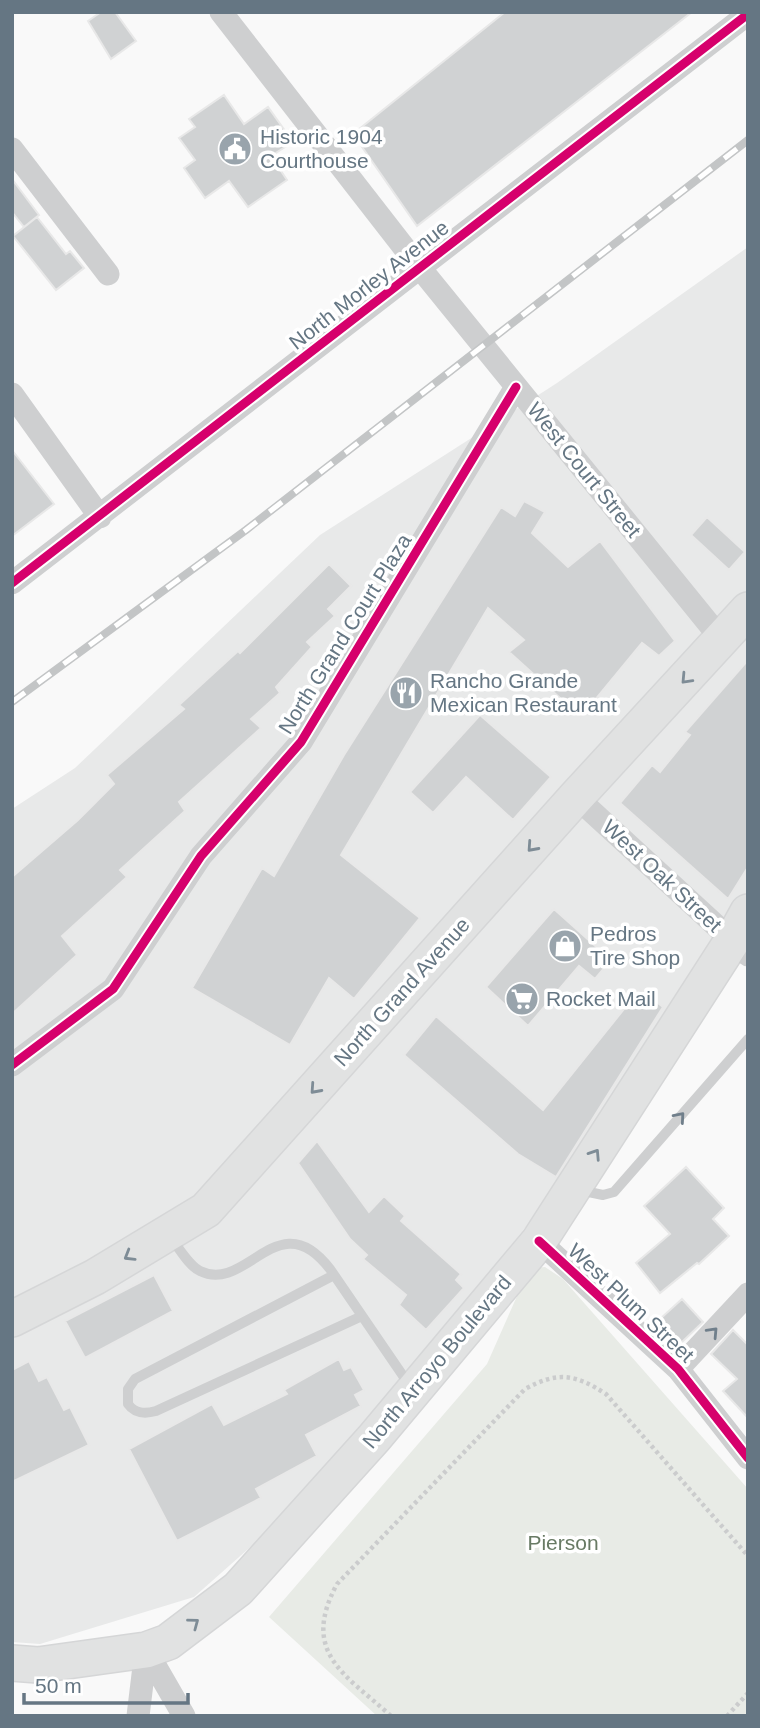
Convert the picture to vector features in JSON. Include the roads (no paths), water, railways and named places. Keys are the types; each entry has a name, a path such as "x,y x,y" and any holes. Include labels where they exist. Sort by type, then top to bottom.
{"main road":[{"name":"North Grand Avenue","path":"12,1319 95,1277 206,1210 576,797 748,610"},
{"name":"North Arroyo Boulevard","path":"12,1663 38,1665 146,1650 169,1642 238,1589 374,1438 539,1241 743,936"}],"street":[{"name":"West Court Street","path":"221,12 419,268 722,640"},
{"name":"North Morley Avenue","path":"12,583 748,14"},
{"path":"12,149 108,274"},
{"name":"North Grand Court Plaza","path":"12,1065 113,989 201,856 301,742 516,387"},
{"path":"12,394 100,517"},
{"name":"West Oak Street","path":"576,797 743,936"},
{"name":"West Plum Street","path":"539,1241 678,1369 748,1458"},
{"path":"678,1369 748,1294"},
{"path":"138,1716 146,1650"},
{"path":"146,1650 184,1716"}],"lane":[{"path":"573,1188 603,1195 614,1192 748,1039"},
{"path":"167,1233 197,1270 212,1275 232,1272 257,1256 284,1244 309,1247 334,1275 413,1391"},
{"path":"334,1275 135,1379 128,1389 128,1404 138,1413 156,1412 362,1316"}],"railway":[{"path":"12,702 246,530 748,140"}],"place":[{"name":"Historic 1904 Courthouse","path":"235,149"},
{"name":"Rancho Grande Mexican Restaurant","path":"406,693"},
{"name":"Pedros Tire Shop","path":"565,946"},
{"name":"Rocket Mail","path":"522,999"}],"park label":[{"name":"Pierson","path":"563,1543"}]}
